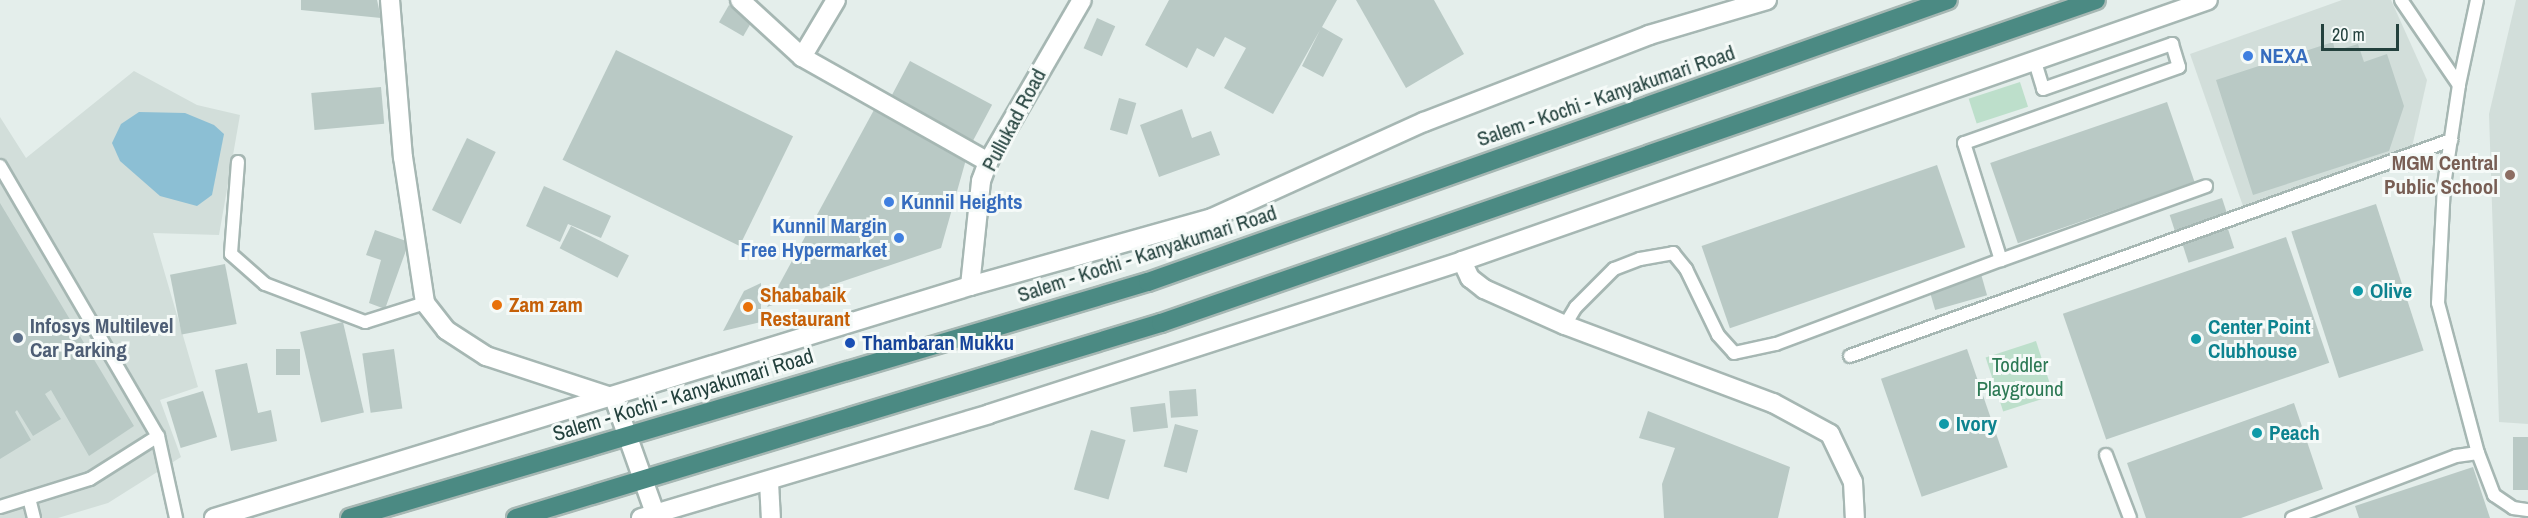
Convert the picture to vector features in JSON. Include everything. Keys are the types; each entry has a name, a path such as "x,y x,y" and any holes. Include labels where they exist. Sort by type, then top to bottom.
{"highway":[{"name":"Salem - Kochi - Kanyakumari Road","path":"350,518 1148,282 1948,0"},
{"path":"516,518 1161,323 2096,0"}],"street":[{"path":"390,0 403,157 425,303 446,330 486,356 614,398"},
{"path":"740,0 802,57 988,162"},
{"path":"802,57 836,0"},
{"name":"Pullukad Road","path":"970,286 981,181 988,162 1082,0"},
{"path":"214,518 614,398 970,286 1212,218 1435,118 1649,34 1767,0"},
{"path":"614,398 644,479 648,516 768,482 1462,261 2208,0"},
{"path":"1462,261 1470,278 1484,289 1565,325 1773,403 1830,434 1853,482 1856,518"},
{"path":"768,482 771,518"}],"lane":[{"path":"2401,0 2458,85"},
{"path":"2477,0 2458,85 2451,140 2438,303 2478,453 2494,495 2513,508 2528,510"},
{"path":"2001,260 1964,143 2179,67 2172,44 2043,88 2035,62"},
{"path":"1850,356 2451,140"},
{"path":"238,162 231,254 265,284 365,322 425,303"},
{"path":"0,166 159,436 176,518"},
{"path":"1565,325 1576,307 1614,268 1640,259 1673,253 1686,269 1718,335 1734,353 1776,344 2206,186"},
{"path":"0,507 90,478 159,436"},
{"path":"2292,518 2456,456 2478,453"},
{"path":"2106,455 2130,518"},
{"path":"29,498 34,518"}],"shaded area":[{"path":"2342,0 2391,0 2427,80 2412,147 2243,206 2190,54"},
{"name":"MGM Central Public School","path":"2516,0 2528,0 2528,424 2499,422 2489,114"},
{"path":"134,71 197,105 240,115 219,235 153,233 198,387 160,400 181,457 108,503 58,518 0,518 0,117 26,158"}],"green space":[{"path":"2020,82 2028,107 1977,123 1969,99"},
{"name":"Toddler Playground","path":"2036,341 2054,395 2003,412 1986,357"}],"water":[{"path":"139,112 185,113 214,125 224,134 212,195 197,206 160,196 120,161 112,143 121,124"}],"building":[{"path":"301,0 377,0 381,18 301,10"},
{"path":"1169,0 1337,0 1322,27 1343,39 1323,77 1302,66 1320,30 1273,114 1224,88 1246,48 1225,37 1214,57 1197,48 1187,68 1145,45"},
{"path":"1356,0 1434,0 1464,54 1406,88"},
{"path":"729,5 753,19 743,36 719,22"},
{"path":"1097,18 1115,26 1102,56 1084,48"},
{"path":"2333,42 2335,51 2358,44 2364,62 2387,54 2404,106 2389,151 2253,195 2216,80"},
{"path":"616,50 793,136 740,246 563,160"},
{"path":"910,61 992,105 972,143 890,99"},
{"path":"381,87 384,124 314,130 311,93"},
{"path":"1119,98 1136,103 1127,135 1110,130"},
{"path":"2167,102 2195,182 2018,243 1990,163"},
{"name":"Kunnil Heights","path":"875,108 967,156 941,248 767,307"},
{"path":"1182,109 1192,138 1211,131 1220,155 1159,177 1140,125"},
{"path":"467,138 496,152 461,224 432,210"},
{"path":"1937,165 1965,247 1730,328 1702,246"},
{"path":"544,186 611,216 601,238 568,224 560,242 526,226"},
{"path":"2222,198 2228,217 2176,234 2170,215"},
{"path":"0,203 134,426 89,456 51,390 45,394 61,419 33,436 17,410 15,412 31,440 0,459"},
{"name":"Olive","path":"2376,204 2424,350 2339,378 2291,232"},
{"path":"571,226 629,256 618,278 560,248"},
{"path":"2228,229 2234,248 2189,263 2182,244"},
{"path":"375,230 409,242 385,309 369,303 381,260 366,255"},
{"name":"Center Point Clubhouse","path":"2286,237 2329,363 2106,440 2063,314"},
{"path":"225,264 237,324 182,335 170,275"},
{"path":"1981,274 1987,295 1935,310 1929,289"},
{"name":"Shababaik Restaurant","path":"761,283 761,322 723,331 744,291"},
{"path":"343,322 364,413 321,423 300,332"},
{"path":"276,349 300,349 300,375 276,375"},
{"path":"394,349 402,408 371,413 362,353"},
{"name":"Ivory","path":"1967,349 2008,467 1922,497 1881,379"},
{"path":"247,363 258,413 271,410 277,441 231,451 215,370"},
{"path":"1196,389 1198,416 1171,418 1169,391"},
{"path":"203,391 217,437 181,448 167,402"},
{"path":"1165,403 1168,428 1133,432 1130,407"},
{"name":"Peach","path":"2294,403 2323,489 2241,518 2146,518 2127,463"},
{"path":"1648,411 1790,467 1778,518 1664,518 1662,484 1675,448 1639,438"},
{"path":"1175,424 1198,430 1187,473 1164,467"},
{"path":"1091,430 1126,440 1109,500 1074,490"},
{"path":"2513,437 2528,437 2528,490 2513,490"},
{"path":"2473,467 2490,518 2359,518 2355,506"}],"place":[{"name":"NEXA","path":"2248,56"},
{"name":"MGM Central Public School","path":"2510,175"},
{"name":"Kunnil Heights","path":"889,202"},
{"name":"Kunnil Margin Free Hypermarket","path":"899,238"},
{"name":"Olive","path":"2358,291"},
{"name":"Zam zam","path":"497,305"},
{"name":"Shababaik Restaurant","path":"748,307"},
{"name":"Infosys Multilevel Car Parking","path":"18,338"},
{"name":"Center Point Clubhouse","path":"2196,339"},
{"name":"Thambaran Mukku","path":"850,343"},
{"name":"Ivory","path":"1944,424"},
{"name":"Peach","path":"2257,433"}]}
